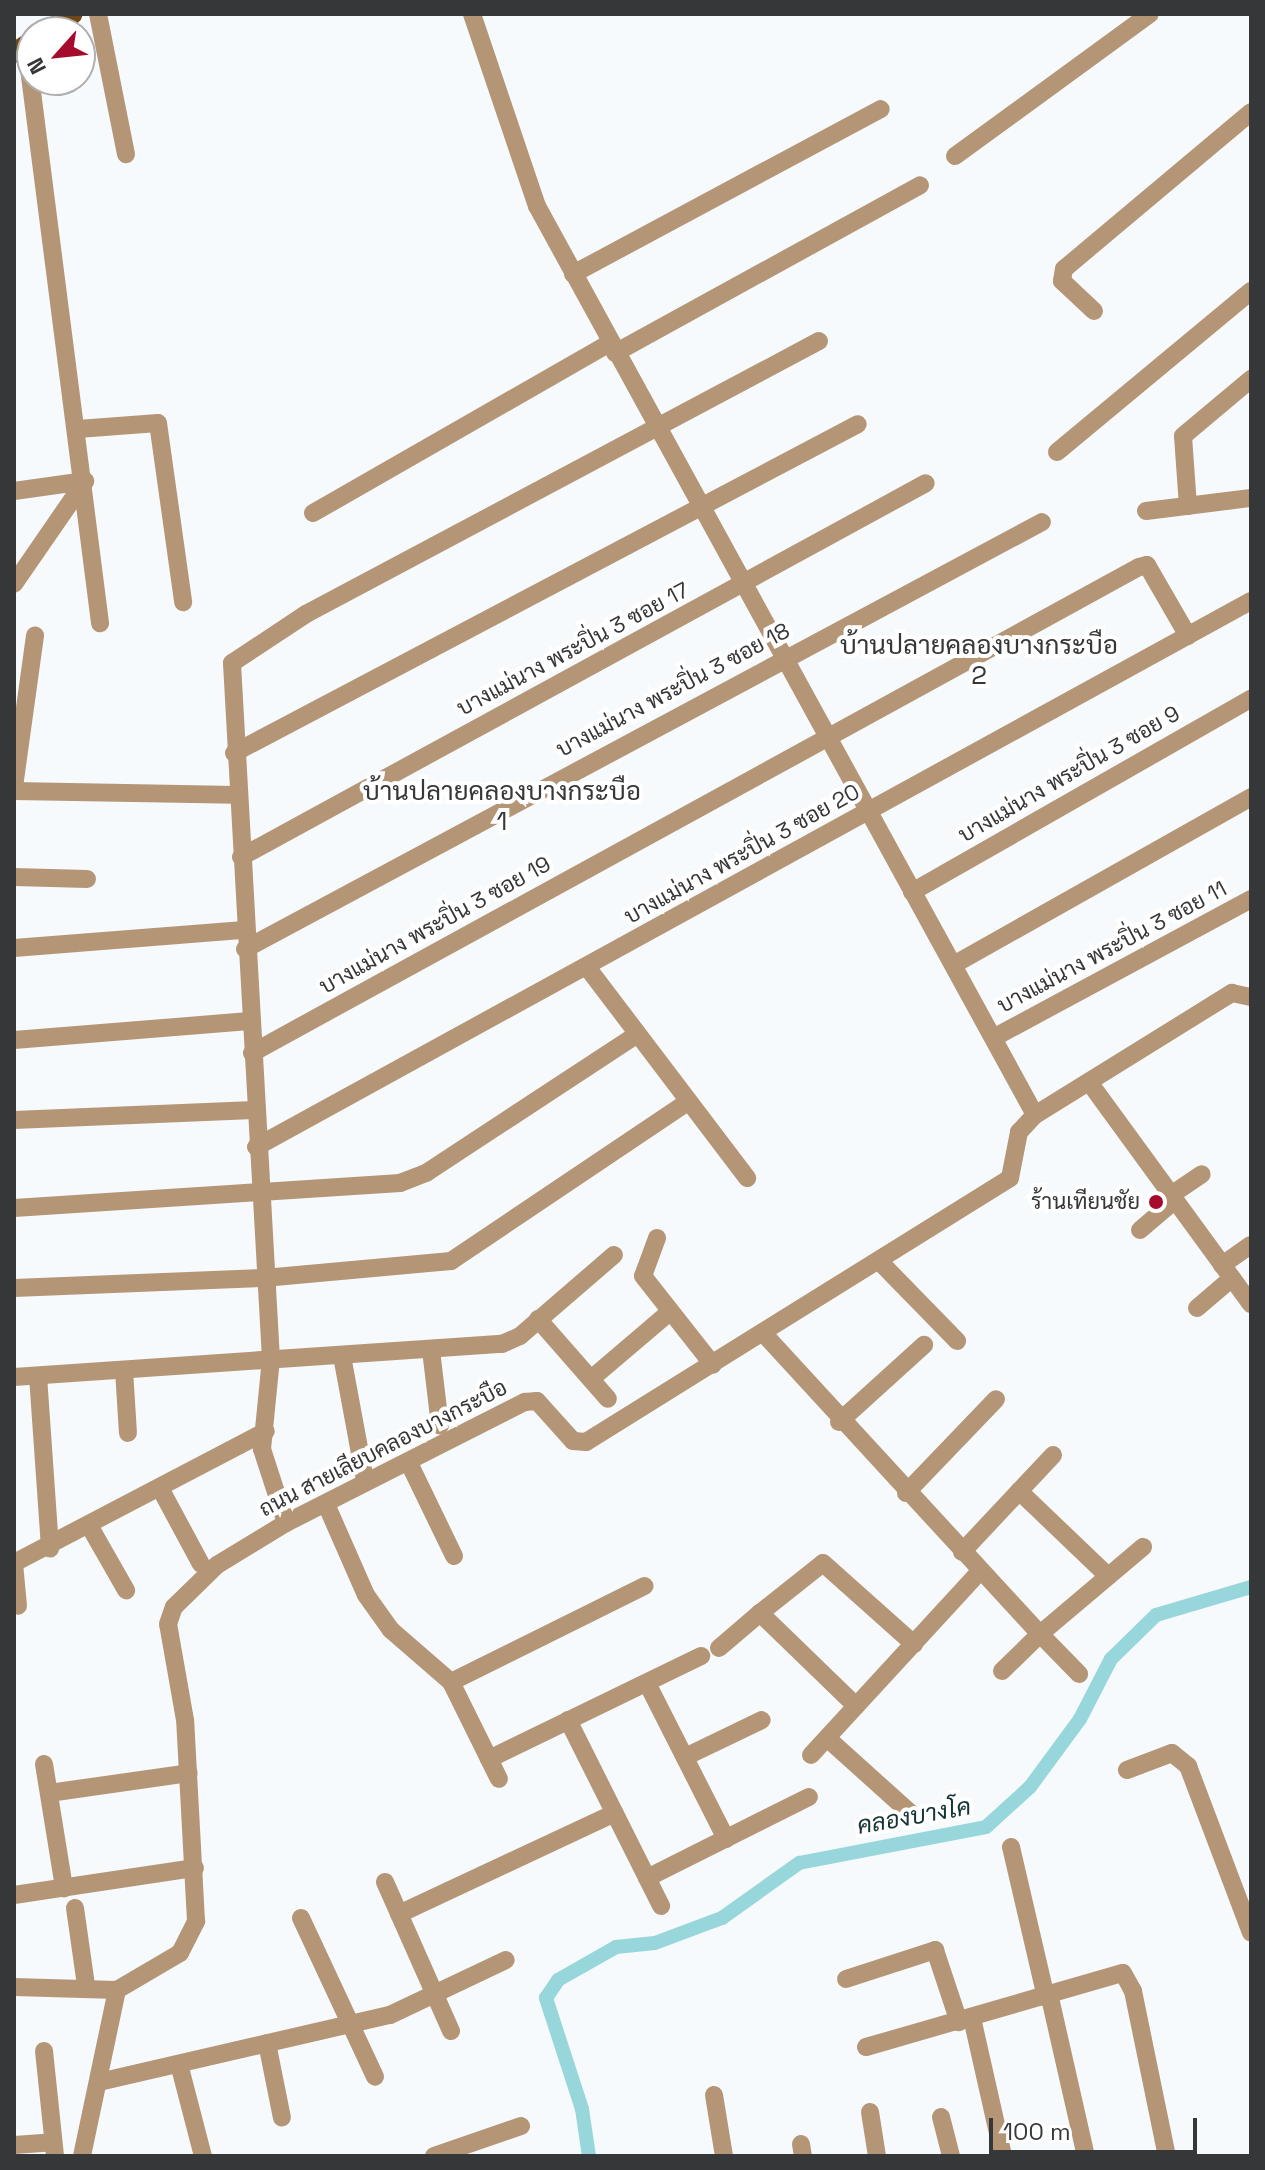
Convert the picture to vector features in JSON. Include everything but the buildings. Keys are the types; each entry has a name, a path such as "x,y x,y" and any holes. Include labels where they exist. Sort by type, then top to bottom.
{"street":[{"path":"98,14 126,154"},
{"path":"472,14 531,191 573,274 866,814 955,964 1035,1115"},
{"path":"955,156 1150,14"},
{"path":"31,96 85,481 100,623"},
{"path":"573,274 881,109"},
{"path":"1094,311 1062,281 1064,269 1251,112"},
{"path":"313,513 613,348 920,185"},
{"path":"1057,452 1251,291"},
{"path":"286,1523 262,1449 271,1359 230,675 245,649 819,341"},
{"path":"1188,506 1183,436 1251,379"},
{"path":"78,429 158,423 183,602"},
{"path":"234,753 858,424"},
{"path":"14,491 85,481"},
{"path":"14,584 85,481"},
{"name":"บางแม่นาง พระปิ่น 3 ซอย 17","path":"241,857 926,483"},
{"path":"1146,511 1251,498"},
{"name":"บางแม่นาง พระปิ่น 3 ซอย 18","path":"244,940 1042,522"},
{"name":"บางแม่นาง พระปิ่น 3 ซอย 19","path":"252,1053 1147,565 1188,636"},
{"name":"บางแม่นาง พระปิ่น 3 ซอย 20","path":"256,1147 1251,601"},
{"path":"35,635 14,789 236,795"},
{"name":"บางแม่นาง พระปิ่น 3 ซอย 9","path":"912,892 1251,699"},
{"path":"955,964 1251,797"},
{"path":"14,877 87,879"},
{"name":"บางแม่นาง พระปิ่น 3 ซอย 11","path":"995,1037 1251,899"},
{"path":"14,948 244,940"},
{"path":"587,967 747,1178"},
{"name":"ถนน สายเลียบคลองบางกระบือ","path":"117,1990 180,1953 196,1921 189,1773 170,1615 217,1565 286,1523 410,1465 531,1400 573,1441 586,1442 881,1263 1010,1178 1019,1132 1035,1115 1232,993 1251,997"},
{"path":"14,1040 249,1021"},
{"path":"14,1208 259,1194 415,1179 636,1035"},
{"path":"1089,1082 1251,1304"},
{"path":"14,1288 264,1278 465,1256 688,1102"},
{"path":"14,1120 254,1110"},
{"path":"1140,1230 1202,1174"},
{"path":"657,1238 643,1276 713,1365"},
{"path":"1197,1308 1251,1245"},
{"path":"14,1377 502,1344 538,1319 614,1255"},
{"path":"881,1263 957,1341"},
{"path":"591,1379 665,1316"},
{"path":"538,1319 608,1399"},
{"path":"764,1334 839,1422 1079,1674"},
{"path":"839,1422 924,1345"},
{"path":"431,1350 440,1425"},
{"path":"342,1356 365,1480"},
{"path":"124,1370 128,1433"},
{"path":"38,1376 50,1549"},
{"path":"906,1493 996,1399"},
{"path":"18,1606 14,1563 50,1549 266,1431"},
{"path":"962,1552 1053,1455"},
{"path":"410,1465 454,1556"},
{"path":"160,1488 201,1564"},
{"path":"1019,1491 1108,1576"},
{"path":"326,1504 366,1595 391,1630 451,1682 499,1779"},
{"path":"90,1527 126,1590"},
{"path":"1002,1671 1040,1634 1143,1547"},
{"path":"719,1648 823,1563 914,1644"},
{"path":"811,1755 980,1571"},
{"path":"451,1682 644,1586"},
{"path":"760,1613 856,1706"},
{"path":"489,1759 701,1656"},
{"path":"647,1683 726,1839"},
{"path":"568,1720 661,1906"},
{"path":"685,1757 762,1720"},
{"path":"827,1738 916,1818"},
{"path":"1127,1770 1172,1753 1188,1766 1251,1933"},
{"path":"44,1764 64,1888"},
{"path":"49,1793 189,1773"},
{"path":"647,1878 809,1797"},
{"path":"399,1914 615,1813"},
{"path":"1011,1847 1086,2156"},
{"path":"14,1895 195,1868"},
{"path":"385,1882 451,2031"},
{"path":"75,1908 86,1985"},
{"path":"301,1918 375,2077"},
{"path":"846,1979 935,1950 966,2020 1003,2156"},
{"path":"99,2082 350,2024 435,1994 506,1960"},
{"path":"866,2047 1048,1998 1113,1974 1129,1979 1167,2156"},
{"path":"14,1987 86,1985 117,1990 82,2156"},
{"path":"267,2043 282,2118"},
{"path":"14,2145 54,2149 44,2051"},
{"path":"179,2064 203,2156"},
{"path":"714,2095 724,2156"},
{"path":"870,2112 877,2156"},
{"path":"941,2117 951,2156"},
{"path":"434,2156 521,2126"}],"waterway":[{"name":"คลองบางโค","path":"589,2156 582,2109 546,1998 558,1980 616,1947 655,1943 722,1918 799,1863 986,1827 1030,1787 1080,1719 1111,1659 1156,1615 1251,1587"}],"place":[{"name":"ร้านเทียนชัย","path":"1156,1202"}],"district":[{"name":"บ้านปลายคลองบางกระบือ 2","path":"979,661"},
{"name":"บ้านปลายคลองบางกระบือ 1","path":"502,807"}]}
